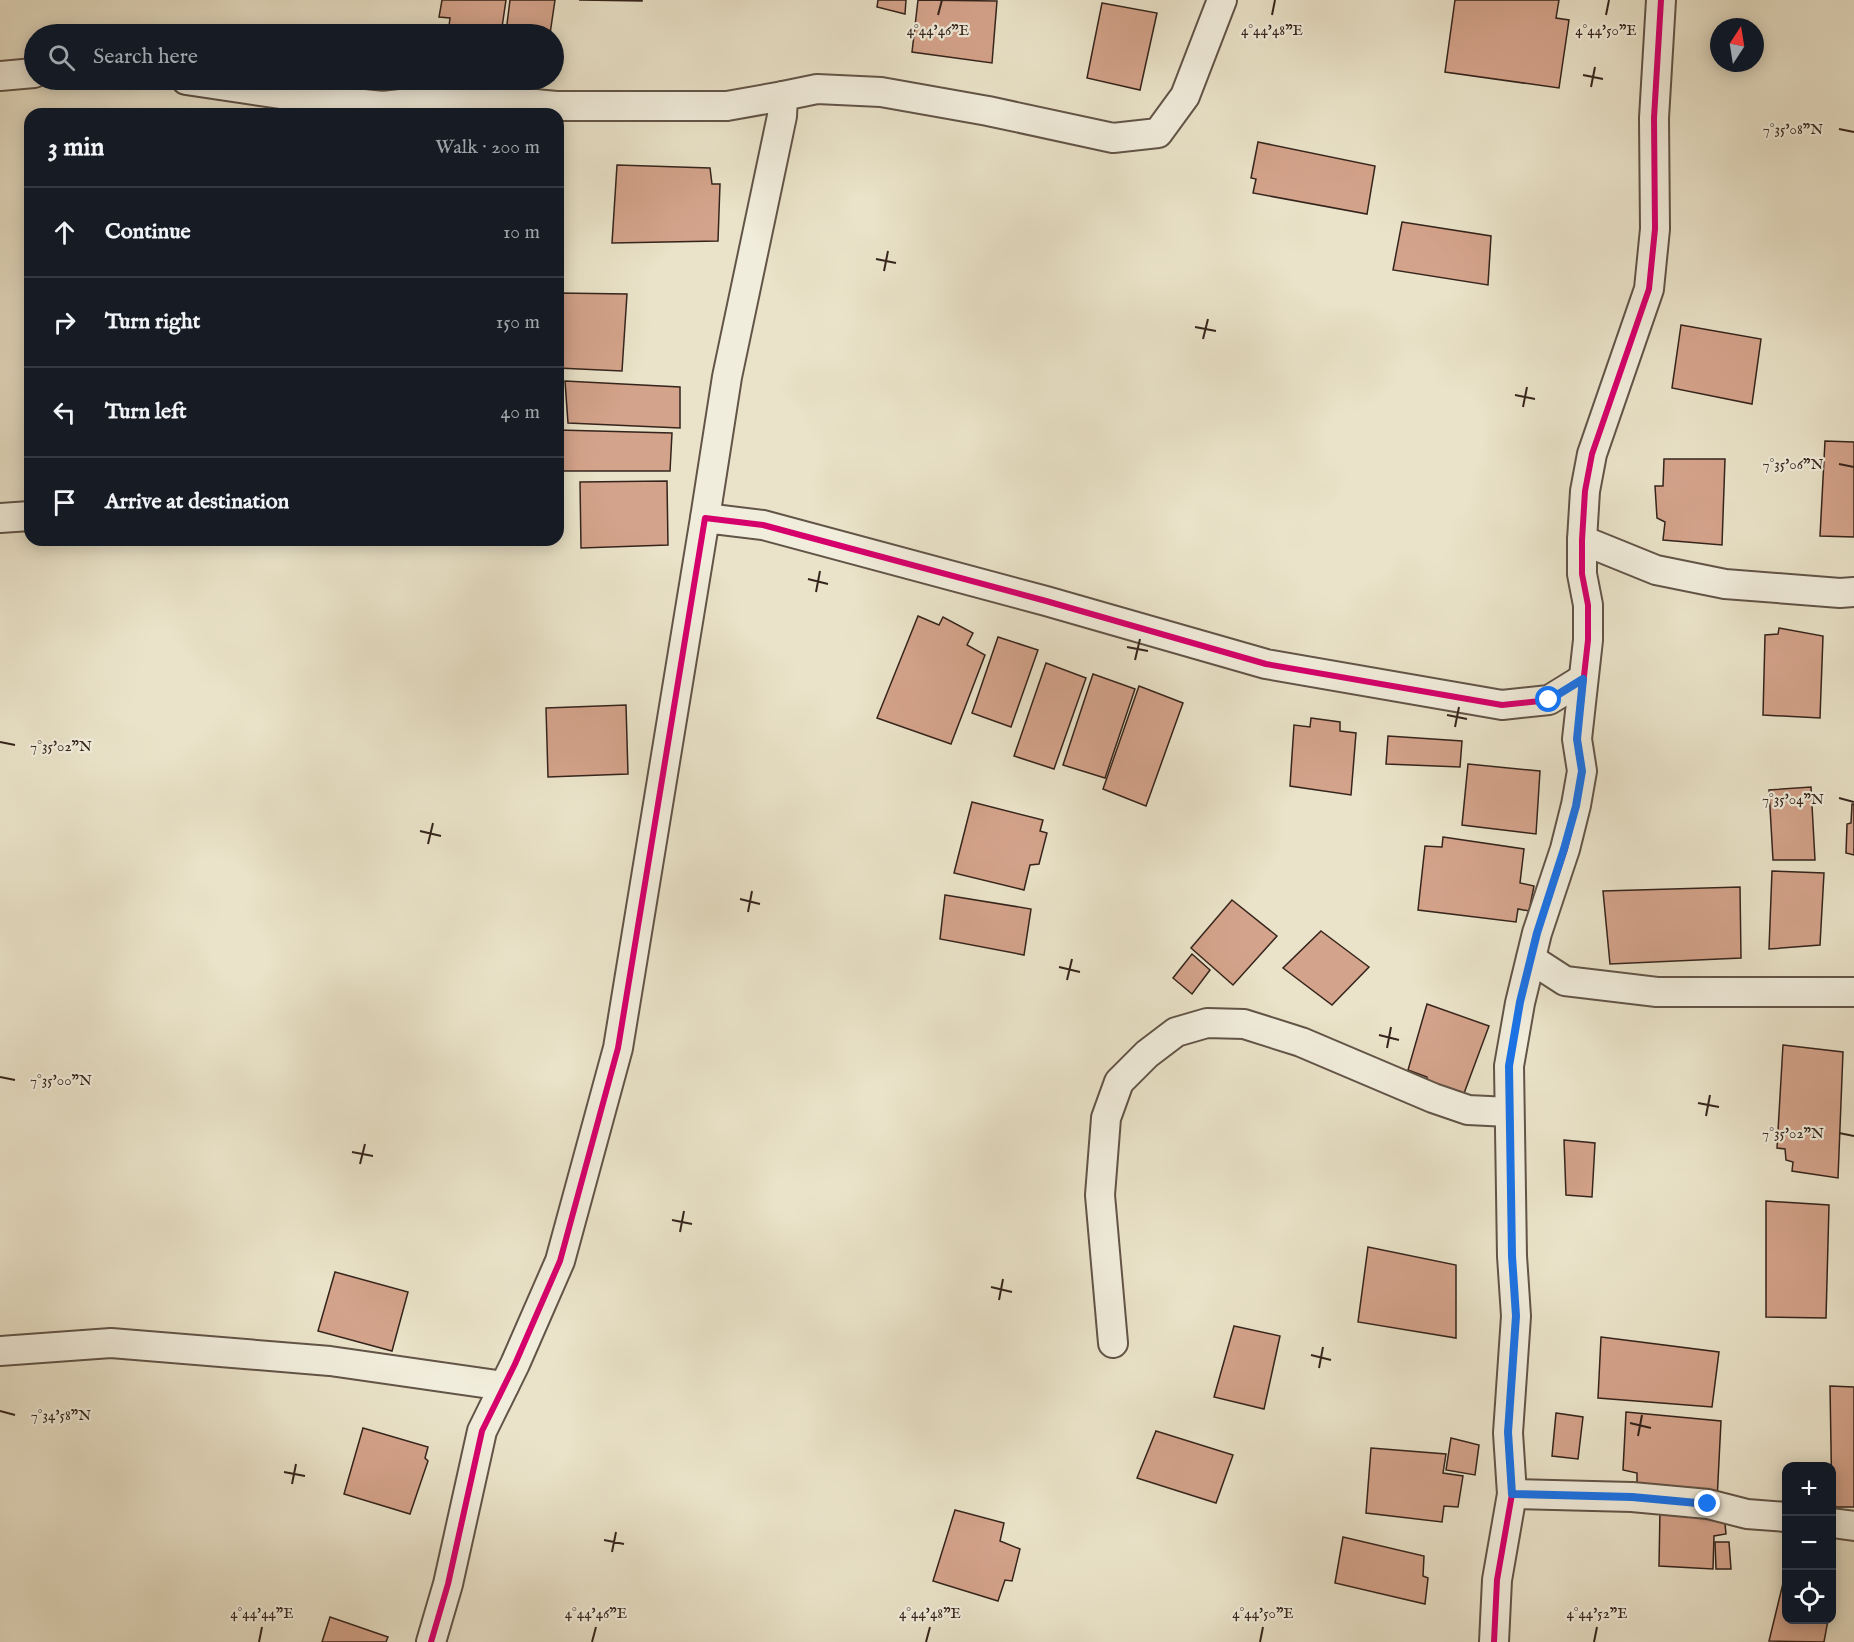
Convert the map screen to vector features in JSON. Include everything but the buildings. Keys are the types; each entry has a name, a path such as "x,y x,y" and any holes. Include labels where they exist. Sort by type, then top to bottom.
{"street":[{"path":"395,108 463,97 556,106 727,106 817,89 881,92 988,111 1113,138 1158,133 1185,96 1222,0"},
{"path":"1494,1642 1497,1580 1512,1494 1508,1432 1516,1316 1512,1256 1509,1066 1520,1002 1576,806 1582,771 1577,739 1588,640 1588,616 1582,574 1585,491 1592,454 1649,289 1656,229 1654,118 1661,0"},
{"path":"0,76 24,74"},
{"path":"254,90 371,108"},
{"path":"431,1642 448,1584 482,1431 560,1261 618,1048 727,377 782,116 783,96"},
{"path":"0,518 24,516"},
{"path":"705,518 774,528 1046,601 1266,664 1502,705 1549,700 1583,679"},
{"path":"1582,540 1656,570 1725,584 1840,593 1854,592"},
{"path":"1531,959 1565,981 1657,992 1854,992"},
{"path":"1113,1343 1100,1195 1106,1118 1119,1082 1147,1054 1176,1032 1207,1023 1244,1024 1301,1042 1433,1098 1468,1110 1509,1112"},
{"path":"0,1351 111,1343 330,1361 504,1386"},
{"path":"1512,1494 1654,1499 1708,1504 1747,1514 1782,1517"},
{"path":"1836,1524 1854,1526"}],"cycle path":[{"path":"1494,1642 1497,1580 1512,1494 1508,1433 1516,1316 1512,1256 1509,1066 1520,1003 1537,933 1565,849 1582,771 1577,739 1588,640 1588,605 1582,574 1585,491 1592,454 1649,289 1655,229 1654,118 1661,0"},
{"path":"431,1642 448,1584 482,1431 515,1364 560,1261 618,1048 705,518 763,525 1046,601 1266,664 1502,705 1549,700 1583,679"}],"route":[{"path":"1549,700 1583,679 1577,739 1582,771 1576,806 1537,933 1520,1002 1509,1066 1512,1256 1516,1316 1508,1432 1512,1494 1632,1497 1708,1504"}]}
